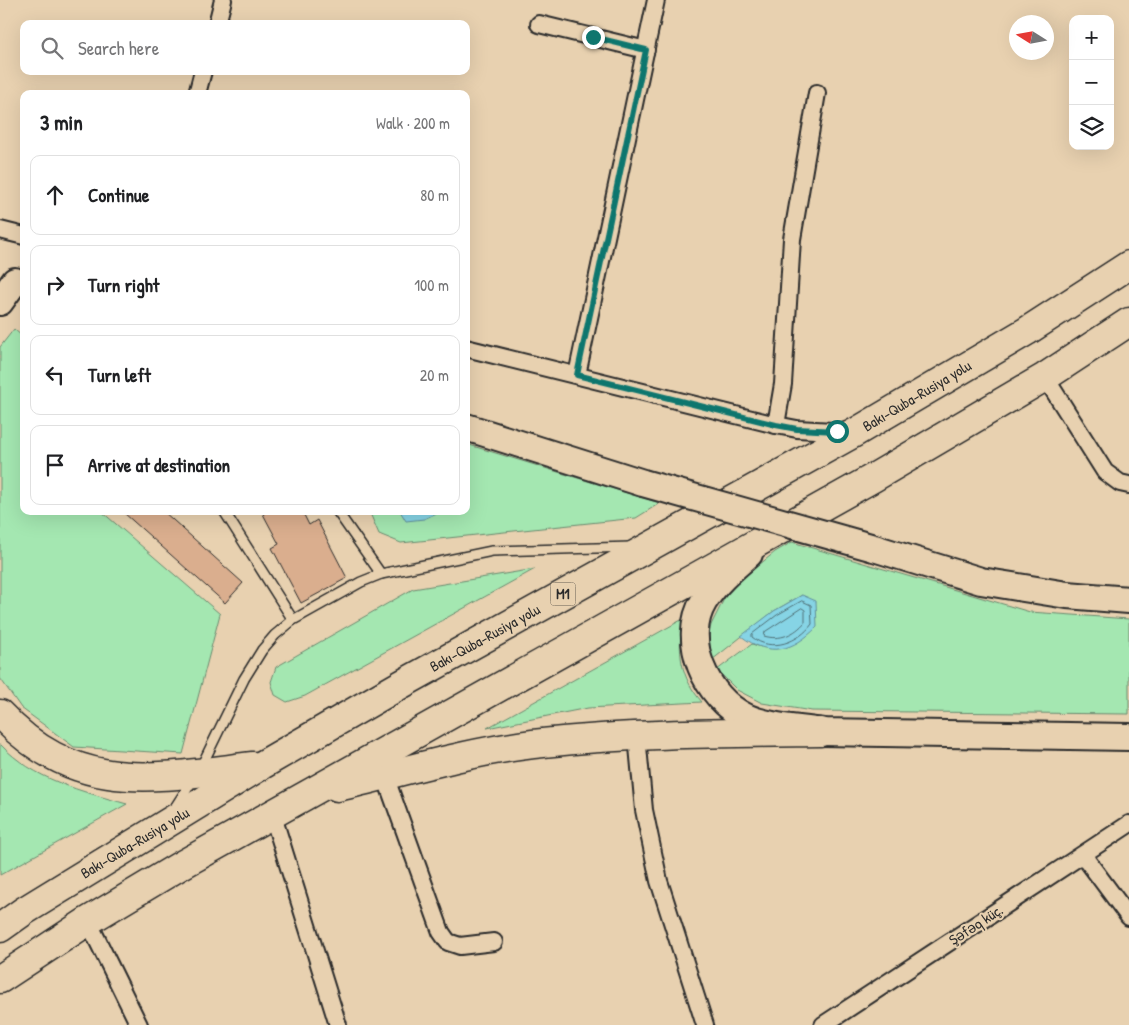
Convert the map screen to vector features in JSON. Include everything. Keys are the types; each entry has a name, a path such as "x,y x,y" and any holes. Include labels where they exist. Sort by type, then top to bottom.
{"highway":[{"name":"Bakı-Quba-Rusiya yolu","path":"0,928 24,911 262,765 648,546 856,432 1027,331 1129,265"},
{"path":"0,979 88,921 272,813 873,478 1045,377 1129,322"},
{"path":"0,714 35,746 64,762 104,775 141,777 198,773 262,765"},
{"path":"304,795 466,756 532,744 637,736 821,732"}],"main road":[{"path":"470,428 643,483 874,548 982,581 1067,595 1129,600"},
{"path":"770,535 725,575 704,601 697,620 696,647 705,678 722,699 746,716 778,725 821,732 1129,737"}],"street":[{"path":"218,20 223,0"},
{"path":"577,375 656,0"},
{"path":"539,24 646,50"},
{"path":"198,90 202,75"},
{"path":"776,425 783,384 792,239 816,93"},
{"path":"0,230 20,235"},
{"path":"470,349 776,425 804,430 856,432"},
{"path":"1045,377 1105,472 1120,483 1129,485"},
{"path":"637,736 644,810 658,881 705,1025"},
{"path":"385,776 441,932 448,942 460,946 494,942"},
{"path":"272,813 338,1025"},
{"name":"Şəfəq küç.","path":"823,1025 1129,824"},
{"path":"1083,854 1129,917"},
{"path":"88,921 139,1025"}],"lane":[{"path":"227,515 293,620"},
{"path":"340,515 382,574"},
{"path":"163,826 198,773 244,679 262,650 293,620 361,582 382,574 492,551 648,546"}],"green space":[{"path":"14,329 20,334 20,515 106,515 220,614 183,754 74,747 21,708 0,678 0,347"},
{"path":"470,445 660,503 636,518 401,543 379,534 371,515 470,515"},
{"path":"792,542 1030,612 1129,619 1129,714 812,711 762,703 737,690 717,670 752,644 761,647 802,595 774,611 712,660 708,640 711,625 729,589 775,552"},
{"path":"535,569 305,696 287,702 275,695 271,682 276,667 413,589"},
{"path":"683,619 680,642 682,663 689,683 702,702 588,708 487,728"},
{"path":"0,744 28,767 59,783 127,804 0,875"}],"water":[{"path":"402,515 432,515 424,519 406,521"},
{"path":"802,595 816,601 817,627 799,642 781,649 771,649 752,643 741,636 774,611"}],"building":[{"path":"126,515 167,515 243,583 225,603"},
{"path":"264,515 304,515 309,525 317,520 347,578 301,603 272,548 279,544"}],"route":[{"path":"593,37 646,50 577,375 776,425 797,429 837,431"}]}
